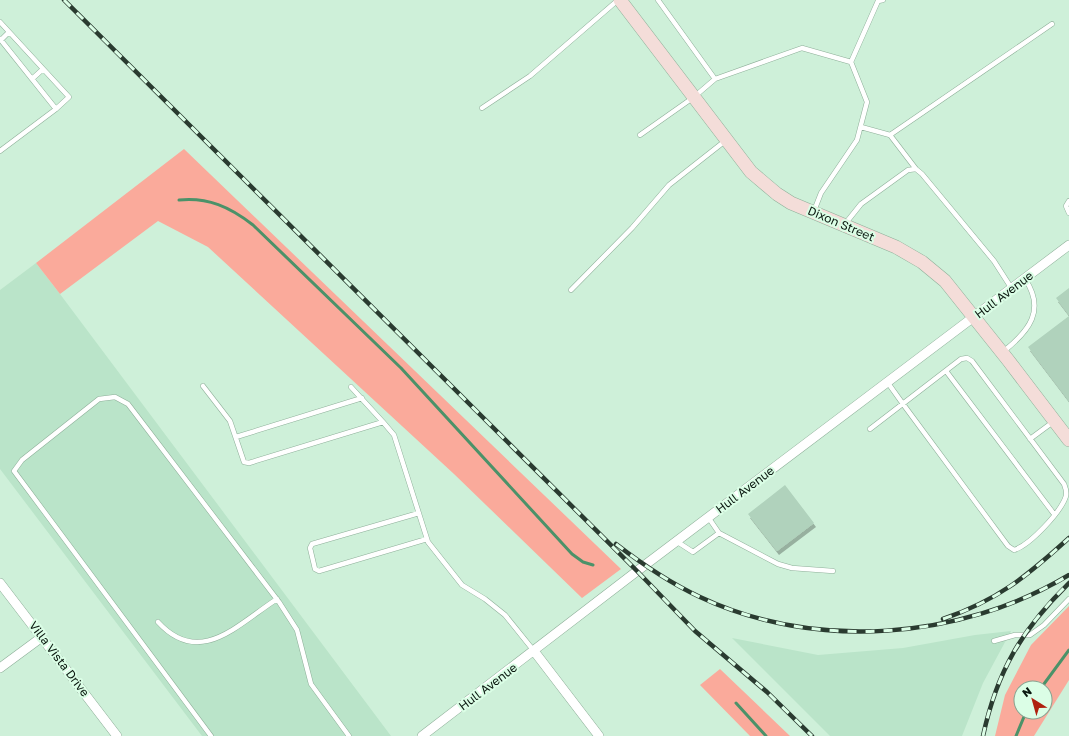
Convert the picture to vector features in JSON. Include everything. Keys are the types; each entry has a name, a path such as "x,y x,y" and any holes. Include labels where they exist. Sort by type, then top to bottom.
{"street":[{"name":"Dixon Street","path":"619,0 751,172 777,194 813,212 896,247 922,262 945,281 975,317 1069,440"},
{"name":"Hull Avenue","path":"422,736 534,652 676,541 1069,246"},
{"name":"Villa Vista Drive","path":"0,583 117,736"},
{"path":"0,668 42,637"},
{"path":"534,652 599,736"}],"lane":[{"path":"482,108 530,76 619,0"},
{"path":"658,0 715,79"},
{"path":"813,212 821,192 857,140 867,102 851,62 878,1 883,0"},
{"path":"0,22 69,97 56,109 0,151"},
{"path":"890,136 1052,24"},
{"path":"10,32 0,40 56,109"},
{"path":"640,135 694,97 715,79 802,48 851,62"},
{"path":"32,79 43,69"},
{"path":"861,127 890,136 994,261 1012,289"},
{"path":"571,290 632,228 669,185 727,140"},
{"path":"844,225 861,204 908,170 916,169"},
{"path":"1069,201 1066,206 1069,213"},
{"path":"1002,352 1022,336 1034,314 1034,291 1025,279"},
{"path":"870,428 903,404 962,359 967,358 972,361 1064,484 1067,491 1065,498 1043,529 1021,548 1014,550 1008,546 903,404 888,383"},
{"path":"946,371 1054,514"},
{"path":"203,386 230,421 244,462 249,463 383,422"},
{"path":"351,387 394,435 427,539 462,585 485,598 505,615 534,652"},
{"path":"211,736 14,471 22,460 99,400 115,397 128,404 277,599 297,630 311,684 350,736"},
{"path":"236,437 362,398"},
{"path":"1030,438 1054,421"},
{"path":"419,513 312,544 310,548 315,568 319,571 427,539"},
{"path":"708,518 719,533 778,564 792,568 833,571"},
{"path":"676,541 693,552 719,533"},
{"path":"158,622 167,632 180,640 200,643 217,639 277,599"},
{"path":"994,641 1015,635 1030,635 1044,625 1069,599"}],"shaded area":[{"path":"184,149 621,569 582,598 454,474 208,247 158,221 60,294 36,263"},
{"path":"36,263 391,736 202,736 0,469 0,290"},
{"path":"1069,606 1069,680 1053,706 1053,680 1013,680 1013,720 1044,720 1034,736 995,736 1005,695 1031,645"},
{"path":"1011,631 983,683 962,736 830,736 732,638 818,655 903,648 975,635"},
{"path":"720,669 790,736 750,736 700,685"}],"building":[{"path":"1069,288 1069,315 1056,298"},
{"path":"1069,316 1069,401 1028,347"},
{"path":"785,485 814,523 777,551 748,514"}],"waterway":[{"path":"179,200 200,200 227,208 253,225 401,368 572,554 583,562 593,565"},
{"path":"1047,680 1069,650"},
{"path":"736,703 766,736"},
{"path":"1016,736 1023,720"}],"railway":[{"path":"64,0 637,571 695,631 767,692 812,736"},
{"path":"943,619 980,604 996,595 1025,576 1069,538"},
{"path":"616,544 656,573 700,597 744,614 791,625 839,631 887,631 935,625 982,613 1027,597 1069,575"},
{"path":"983,736 996,691 1014,652 1038,617 1069,583"}]}
